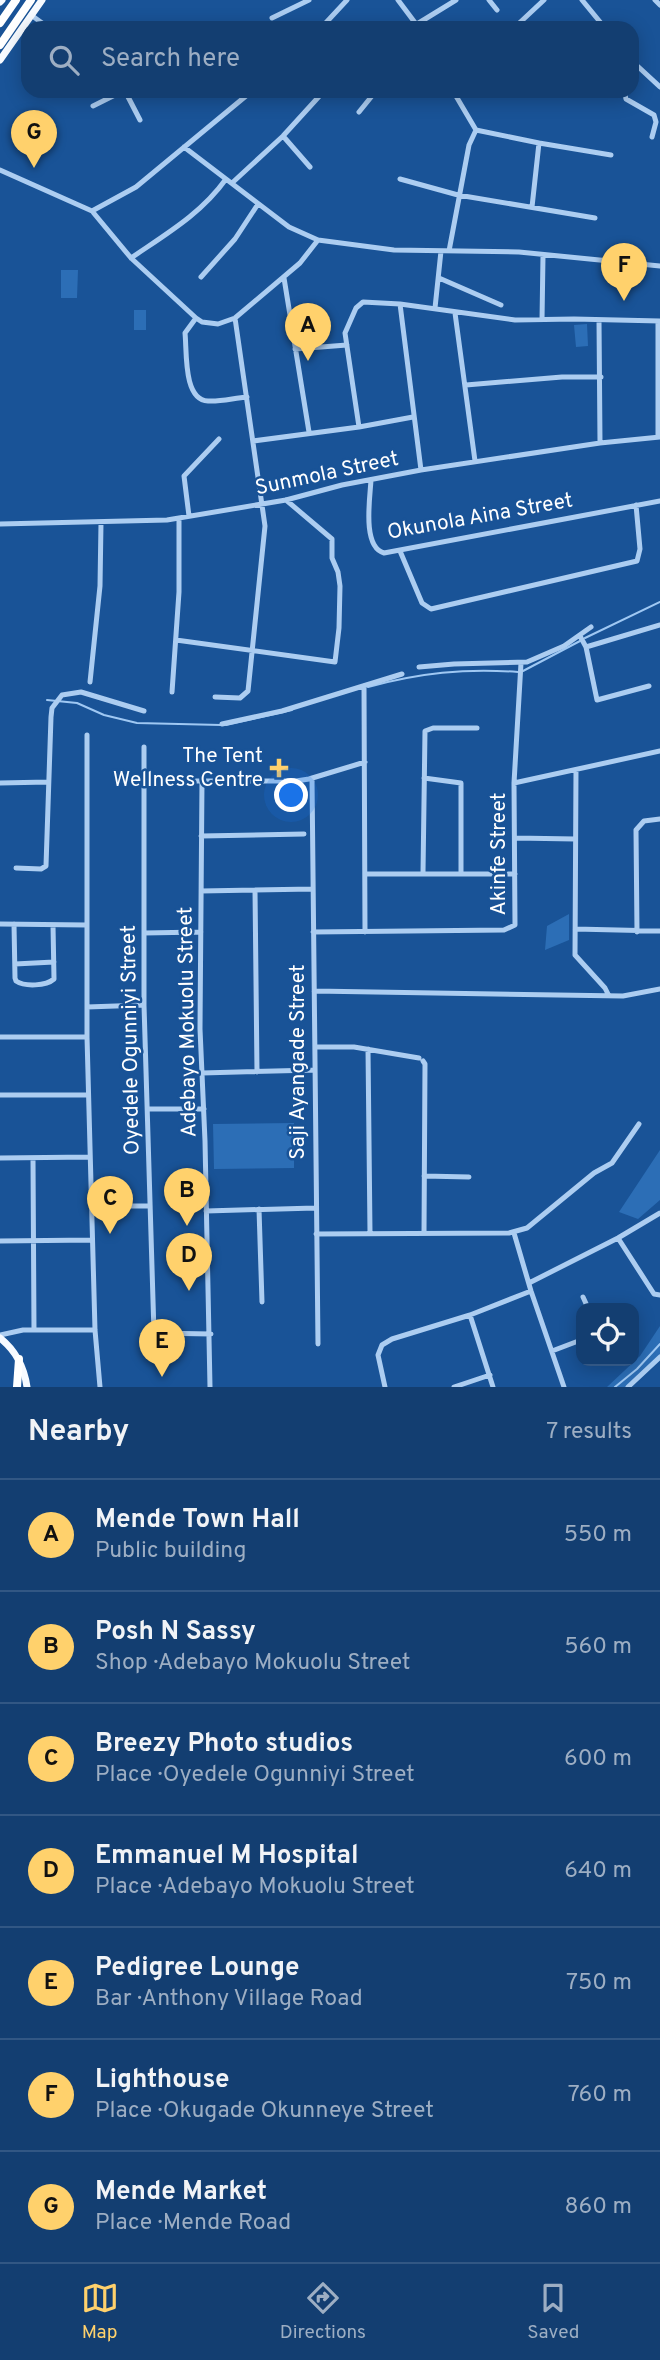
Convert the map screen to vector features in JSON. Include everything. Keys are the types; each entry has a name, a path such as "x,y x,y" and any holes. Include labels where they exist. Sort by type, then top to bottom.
{"highway":[{"path":"1,20 8,0"},
{"path":"1,20 16,0"},
{"path":"27,13 31,0"},
{"path":"0,45 40,0"},
{"path":"17,1387 19,1359"}],"main road":[{"path":"22,21 27,13"},
{"path":"0,60 21,23"},
{"path":"0,1336 19,1359 27,1387"}],"street":[{"path":"272,18 309,0"},
{"path":"334,0 341,7"},
{"path":"328,21 347,0"},
{"path":"398,0 414,21"},
{"path":"425,21 456,0"},
{"path":"489,0 497,10"},
{"path":"522,21 544,0"},
{"path":"582,0 599,21"},
{"path":"655,0 660,5"},
{"path":"27,13 39,21"},
{"path":"639,67 660,87"},
{"path":"93,106 110,98"},
{"path":"128,98 140,120"},
{"path":"92,211 136,187 242,98"},
{"path":"232,183 283,136 318,98"},
{"path":"359,112 370,98"},
{"path":"457,98 476,130 611,155"},
{"path":"626,98 654,115 656,122 652,137"},
{"path":"449,251 469,145 476,130"},
{"path":"283,136 310,167"},
{"path":"532,207 539,143"},
{"path":"184,146 289,227 318,240 394,250 519,252 660,266"},
{"path":"0,170 92,211 131,258 202,322 218,324 235,318 284,278 318,240"},
{"path":"131,258 198,211 226,179"},
{"path":"400,179 458,195 595,218"},
{"path":"201,277 235,239 258,204"},
{"path":"435,309 441,251"},
{"path":"542,320 543,256"},
{"path":"284,278 309,432"},
{"path":"439,278 501,305"},
{"path":"359,427 347,345 347,326 359,304 369,301 515,320 659,321 659,437"},
{"path":"400,304 421,470"},
{"path":"455,313 475,461"},
{"path":"196,318 185,333 190,387 200,399 206,401 247,397"},
{"path":"215,697 225,699 245,695 248,691 265,526 235,318"},
{"path":"599,320 600,443"},
{"path":"295,349 347,345"},
{"path":"466,385 562,377 601,377"},
{"path":"253,441 413,417"},
{"name":"Sunmola Street","path":"0,524 151,522 286,500 318,490 421,470 600,443 659,437"},
{"path":"189,516 184,476 219,439"},
{"name":"Okunola Aina Street","path":"371,480 369,518 372,544 380,552 400,551 660,501"},
{"path":"176,640 331,663 335,660 340,586 332,558 332,539 286,500"},
{"path":"400,551 422,603 431,609 636,561 640,550 636,505"},
{"path":"173,692 180,569 179,518"},
{"path":"90,682 100,586 101,523"},
{"path":"419,667 454,664 521,668 545,655 583,641 660,625"},
{"path":"591,627 583,641 597,699 599,701 649,686"},
{"name":"Akinfe Street","path":"313,932 509,929 515,925 514,783 521,668"},
{"path":"222,724 282,711 364,688 402,674"},
{"path":"364,688 365,932"},
{"path":"16,869 41,869 46,866 52,708 62,695 81,692 144,711"},
{"path":"423,873 425,731 433,728 477,728"},
{"path":"88,735 88,1095 95,1330 100,1387"},
{"name":"Oyedele Ogunniyi Street","path":"144,747 144,1005 154,1333 211,1334"},
{"path":"514,783 660,751"},
{"path":"144,781 312,779 365,762"},
{"path":"576,770 575,955 609,996"},
{"path":"424,778 461,783 461,873"},
{"name":"Saji Ayangade Street","path":"312,779 317,1344"},
{"path":"0,783 48,782"},
{"name":"Adebayo Mokuolu Street","path":"202,782 202,1073 211,1334 210,1387"},
{"path":"637,932 636,830 643,821 660,819"},
{"path":"201,836 304,834"},
{"path":"515,838 575,839"},
{"path":"366,874 514,874"},
{"path":"201,891 313,889"},
{"path":"255,890 257,1072"},
{"path":"0,924 86,925"},
{"path":"14,924 16,981 23,985 52,982 53,925"},
{"path":"575,929 660,931"},
{"path":"144,933 201,932"},
{"path":"15,964 54,962"},
{"path":"314,991 623,996 660,989"},
{"path":"87,1007 144,1005"},
{"path":"0,1037 87,1037"},
{"path":"315,1047 368,1049 421,1060 425,1064 424,1233"},
{"path":"368,1049 370,1233"},
{"path":"202,1073 315,1070"},
{"path":"0,1095 88,1095"},
{"path":"148,1109 204,1109"},
{"path":"316,1234 514,1233 527,1228 594,1172 612,1163 639,1124"},
{"path":"0,1158 90,1157"},
{"path":"33,1159 34,1330"},
{"path":"424,1176 469,1177"},
{"path":"92,1206 150,1206"},
{"path":"206,1211 315,1208"},
{"path":"259,1209 262,1302"},
{"path":"529,1283 618,1238 660,1213"},
{"path":"514,1233 564,1387"},
{"path":"618,1238 654,1294 660,1295"},
{"path":"0,1241 92,1240"},
{"path":"385,1387 378,1355 382,1345 391,1339 470,1315 531,1291"},
{"path":"583,1297 586,1303"},
{"path":"470,1315 493,1387"},
{"path":"0,1336 34,1330 95,1330"},
{"path":"552,1351 576,1342"},
{"path":"628,1387 660,1357"},
{"path":"454,1387 490,1375"}],"shaded area":[{"path":"61,270 78,270 77,298 61,298"},
{"path":"134,310 146,310 146,330 134,330"},
{"path":"587,324 588,346 576,347 574,325"},
{"path":"569,914 569,940 545,950 547,926"},
{"path":"294,1123 294,1168 214,1169 213,1124"},
{"path":"660,1150 660,1200 638,1219 619,1212"},
{"path":"660,1326 660,1355 626,1387 607,1387 629,1366 639,1366 640,1356"}],"waterway":[{"path":"585,638 660,602"},
{"path":"523,671 580,641"},
{"path":"368,687 442,673 518,672"},
{"path":"47,700 77,703 104,715 137,723 221,725"},
{"path":"226,725 292,710"},
{"path":"615,1387 637,1369 660,1344"}],"place":[{"name":"Mende Market","path":"34,168"},
{"name":"Lighthouse","path":"624,301"},
{"name":"Mende Town Hall","path":"308,361"},
{"name":"The Tent Wellness Centre","path":"279,768"},
{"name":"Posh N Sassy","path":"187,1226"},
{"name":"Breezy Photo studios","path":"110,1234"},
{"name":"Emmanuel M Hospital","path":"189,1291"},
{"name":"Pedigree Lounge","path":"162,1377"}]}
